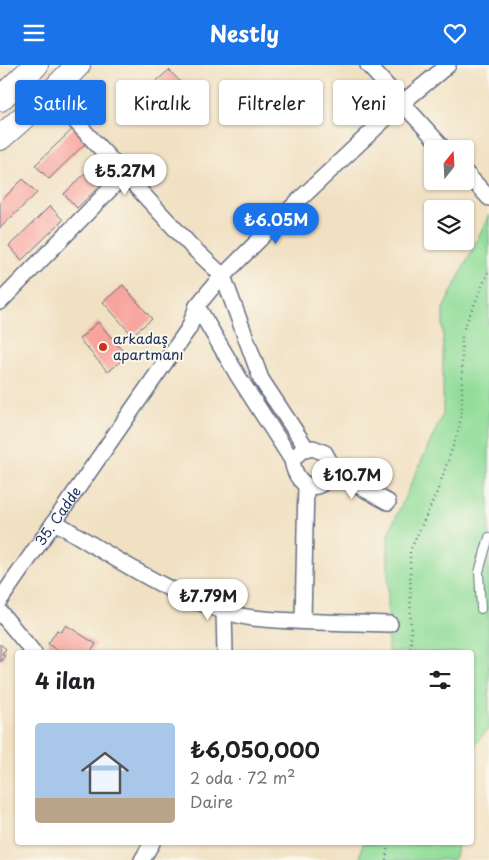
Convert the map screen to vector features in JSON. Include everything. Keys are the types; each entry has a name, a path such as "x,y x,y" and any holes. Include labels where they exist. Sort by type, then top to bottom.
{"main road":[{"path":"0,99 36,65"},
{"path":"64,80 78,65"},
{"path":"0,138 15,125"}],"street":[{"path":"368,65 381,80"},
{"name":"35. Cadde","path":"404,101 448,65"},
{"path":"404,105 436,140"},
{"path":"79,125 192,247 223,276 261,379 307,449"},
{"name":"35. Cadde","path":"0,600 5,583 55,522 189,328 197,306 223,276 298,201 379,125"},
{"path":"0,302 126,174"},
{"path":"474,182 489,198"},
{"path":"197,306 238,376 292,460 296,478 306,485 312,486 324,482 331,471 331,465 325,453 320,449 307,449 292,460"},
{"path":"331,471 388,502"},
{"path":"303,620 306,485"},
{"path":"55,522 126,565 204,604 252,618 390,624"},
{"path":"224,610 224,650"},
{"path":"0,612 32,650"},
{"path":"142,860 151,845"}],"lane":[{"path":"481,609 479,572 489,537"}],"path":[{"path":"411,650 410,551 437,492 459,429 462,405 462,333 489,269"},
{"path":"386,860 388,845"}],"green space":[{"path":"489,215 489,728 475,745 474,752 474,650 388,650 388,534 443,414 443,309 472,250 474,250 474,246"},
{"path":"363,845 458,845 454,860 360,860"}],"building":[{"path":"169,70 178,80 158,80"},
{"path":"77,125 90,139 49,179 35,165"},
{"path":"105,154 118,168 77,208 64,194"},
{"path":"23,179 37,193 0,228 0,202"},
{"path":"50,206 63,220 22,260 9,246"},
{"path":"123,285 152,319 132,335 103,302"},
{"name":"arkadaş apartmanı","path":"98,322 127,356 108,372 79,339"},
{"path":"66,625 96,644 92,650 57,650 48,644 57,630 61,632"},
{"path":"0,644 6,649 2,654 5,656 0,662"}],"place":[{"name":"arkadaş apartmanı","path":"103,347"}]}
